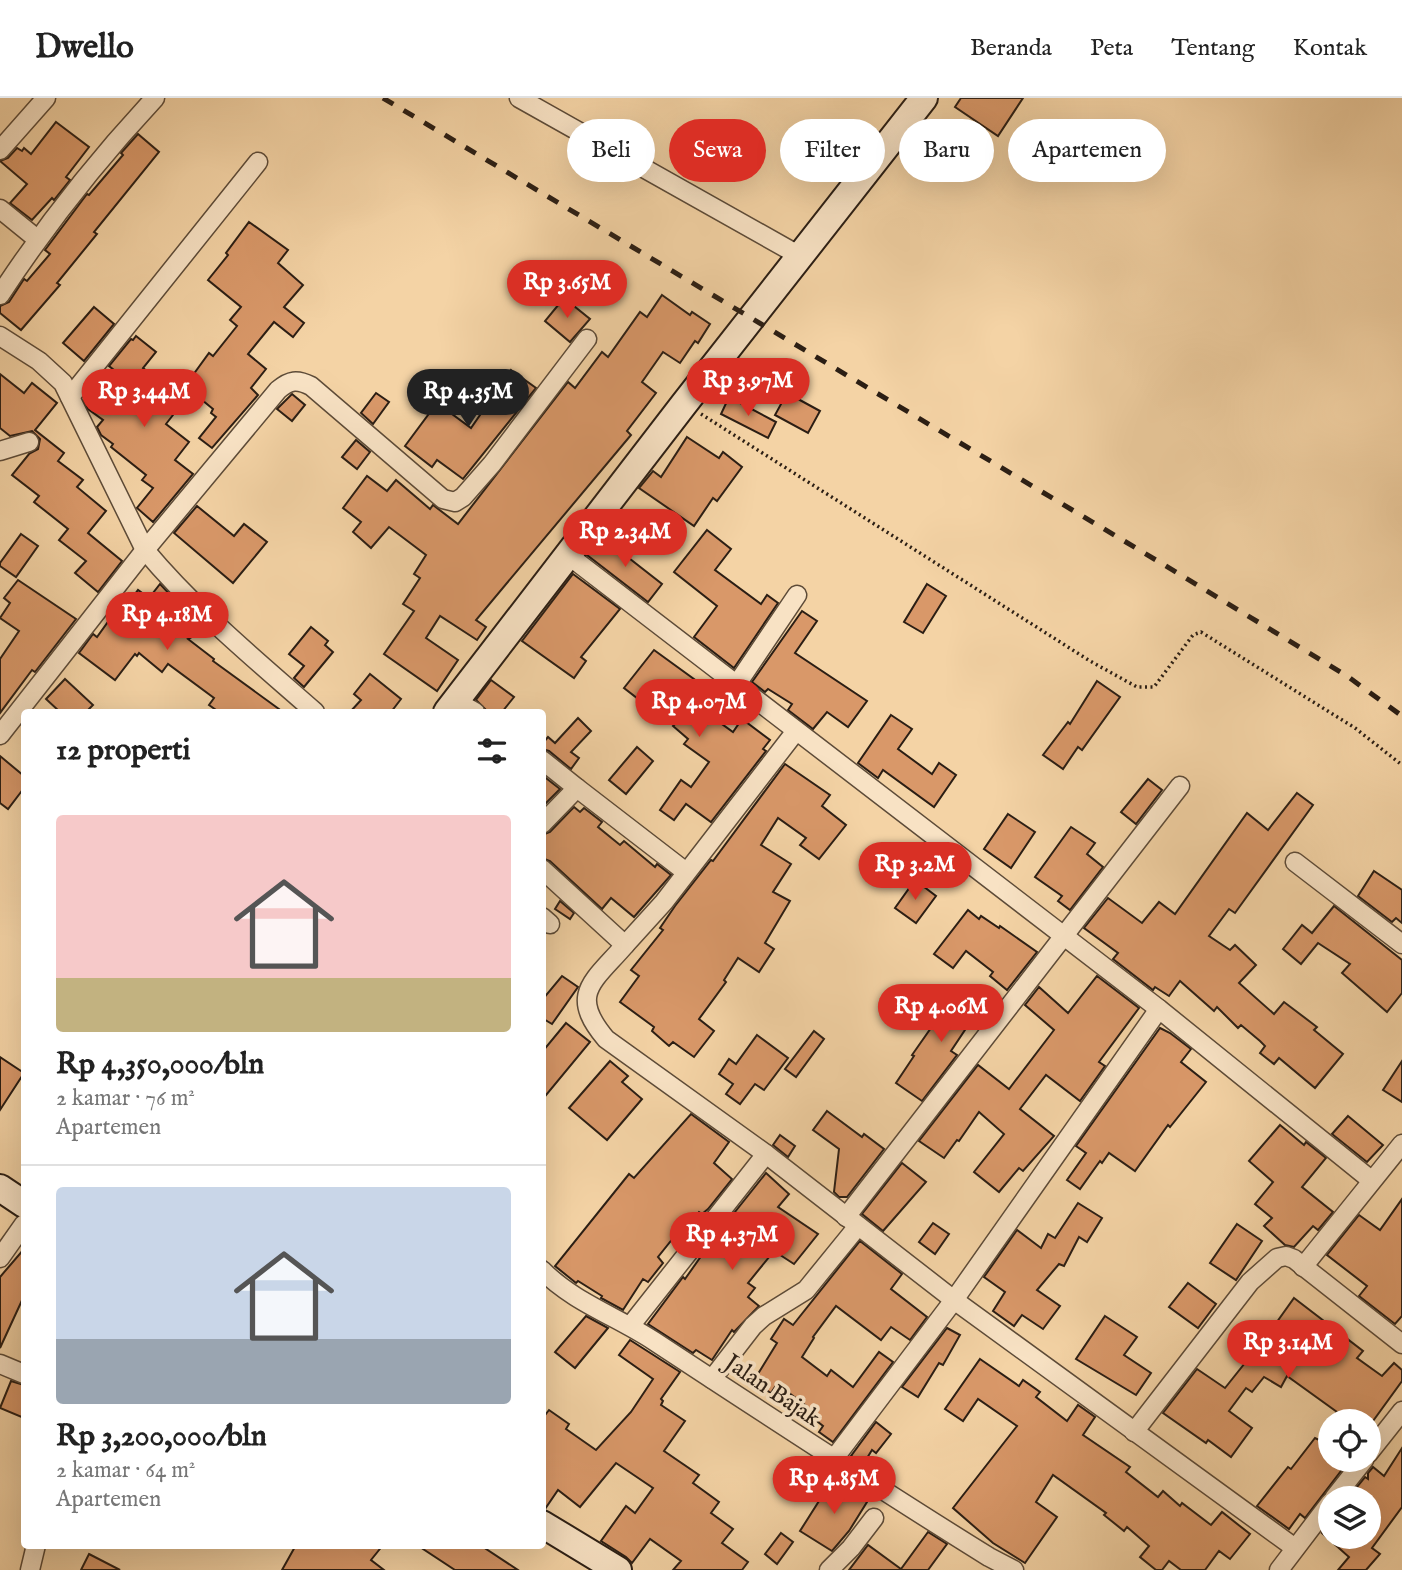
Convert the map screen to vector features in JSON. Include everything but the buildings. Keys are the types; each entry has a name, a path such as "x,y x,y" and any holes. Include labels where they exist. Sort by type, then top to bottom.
{"street":[{"path":"0,150 46,98"},
{"path":"0,295 37,239 115,141 155,98"},
{"path":"519,98 800,256"},
{"path":"459,708 568,555 924,98"},
{"path":"71,397 258,162"},
{"path":"0,209 37,239"},
{"path":"0,336 39,361 63,383 145,550 212,621 311,709"},
{"path":"21,709 145,550 278,390 289,381 299,380 311,386 443,499 449,502 459,501 492,464 587,339"},
{"path":"0,451 29,442"},
{"path":"568,555 1159,1009 1371,1180"},
{"path":"737,684 797,595"},
{"path":"0,736 21,709"},
{"path":"796,732 664,902 591,984 586,996 587,1011 592,1023 606,1039 766,1154 954,1300 1295,1548"},
{"path":"546,763 686,872"},
{"path":"712,1379 753,1326 806,1290 852,1221 1180,786"},
{"path":"546,820 578,788"},
{"path":"1295,862 1402,944"},
{"path":"546,879 625,945"},
{"path":"833,1460 954,1300 1159,1009"},
{"path":"1303,1267 1402,1144"},
{"path":"631,1325 766,1154"},
{"path":"0,1188 21,1202"},
{"path":"0,1258 21,1228"},
{"path":"1134,1432 1250,1282 1277,1258 1286,1256 1399,1336"},
{"name":"Jalan Bajak","path":"546,1273 573,1295 631,1325 833,1460 1014,1570"},
{"path":"0,1364 21,1373"},
{"path":"1381,1438 1402,1411"},
{"path":"1343,1486 1355,1472"},
{"path":"829,1570 851,1548 874,1518"},
{"path":"1279,1570 1318,1518"},
{"path":"546,1526 618,1570"},
{"path":"30,1570 35,1549"}],"path":[{"path":"684,404 1090,661 1138,687 1154,687 1193,635 1204,633 1355,728 1402,765"}],"railway":[{"path":"383,98 1161,563 1347,676 1402,716"}]}
